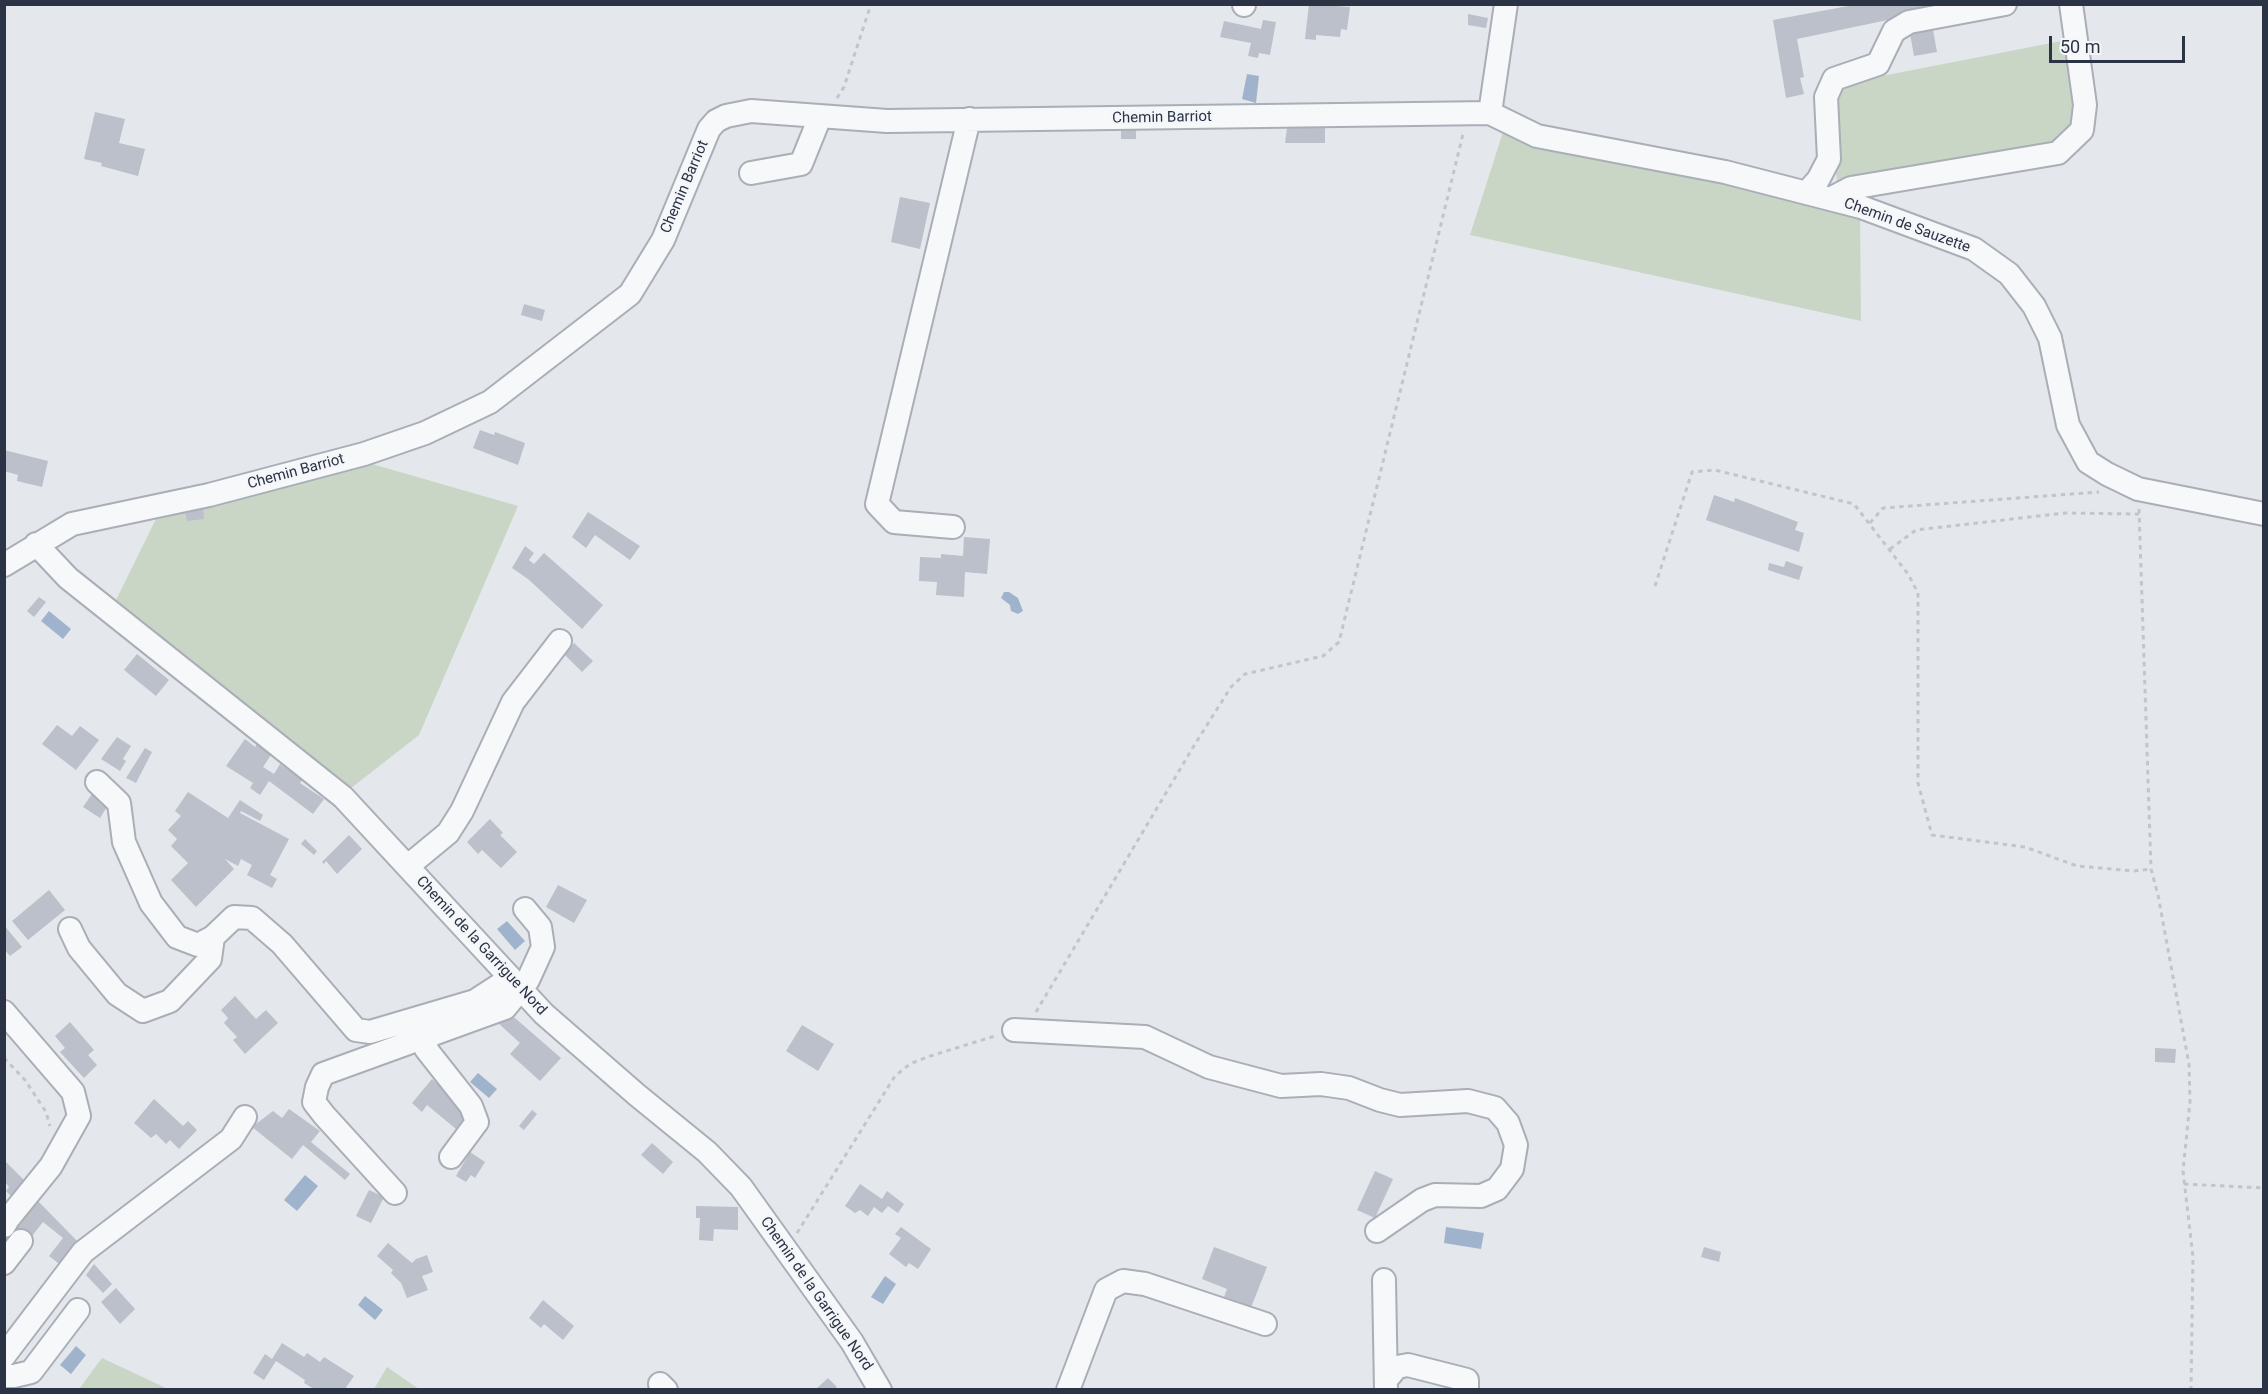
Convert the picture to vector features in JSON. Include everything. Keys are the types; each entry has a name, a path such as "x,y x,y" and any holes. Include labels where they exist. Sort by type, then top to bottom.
{"street":[{"path":"1479,113 1506,4"},
{"path":"1806,193 1818,180 1828,159 1826,97 1834,79 1878,63 1894,31 1910,22 2005,4"},
{"path":"1830,199 1851,188 2058,153 2082,130 2085,105 2071,4"},
{"name":"Chemin Barriot","path":"4,565 72,524 209,495 364,454 425,433 490,402 630,294 663,240 709,129 716,121 738,112 887,121 1479,113"},
{"name":"Chemin de Sauzette","path":"1479,113 1537,136 1725,172 1861,207 1974,249 2009,274 2034,306 2050,338 2068,425 2088,462 2129,485 2264,514"},
{"path":"751,173 801,164 820,117"},
{"path":"953,527 894,522 877,504 969,119"},
{"name":"Chemin de la Garrigue Nord","path":"36,544 68,578 344,797 544,1014 707,1152 741,1187 852,1342 880,1389"},
{"path":"408,866 448,833 462,812 513,702 560,641"},
{"path":"97,782 119,803 124,842 151,903 177,937 198,945 213,937 234,917 252,918 282,944 356,1030 370,1032 475,1001 515,985"},
{"path":"395,1193 314,1102 317,1087 323,1074 505,1008 515,985 543,947 540,927 525,909"},
{"path":"70,929 79,948 117,994 142,1011 170,1001 210,959 213,937"},
{"path":"4,1012 73,1092 79,1116 51,1166 8,1219 13,1234 4,1263"},
{"path":"1014,1030 1145,1037 1209,1067 1281,1086 1321,1084 1349,1088 1400,1105 1468,1101 1495,1108 1508,1123 1516,1145 1512,1169 1497,1189 1481,1196 1435,1195 1422,1200 1377,1231"},
{"path":"427,1036 426,1049 471,1106 477,1122 451,1157"},
{"path":"4,1356 83,1252 231,1139 244,1117"},
{"path":"1384,1280 1386,1385"},
{"path":"1068,1389 1106,1290 1123,1281 1145,1284 1266,1324"},
{"path":"4,1377 31,1372 78,1310"},
{"path":"1386,1385 1398,1367 1408,1365 1467,1380 1467,1389"}],"path":[{"path":"820,117 834,103 844,87 871,4"},
{"path":"781,1243 793,1239 896,1076 910,1064 927,1057 1014,1030 1034,1015 1231,687 1245,674 1323,656 1339,642 1479,113"},
{"path":"1654,586 1692,472 1715,470 1854,504 1908,574 1918,593 1918,783 1932,836 2025,847 2077,866 2134,871 2151,869"},
{"path":"1870,523 1883,508 2109,492 2129,485 2139,514 2151,869 2158,895 2189,1064 2190,1102 2183,1171 2193,1257 2191,1389"},
{"path":"1890,550 1916,530 2065,513 2139,514"},
{"path":"4,1058 25,1080 46,1112 52,1135"},
{"path":"2184,1184 2264,1188"}],"green space":[{"path":"2072,39 2079,108 2072,131 2057,147 1837,183 1831,110 1835,95 1851,82"},
{"path":"1503,132 1823,203 1860,216 1861,321 1470,235"},
{"path":"365,462 518,506 419,735 346,792 115,602 159,513"},
{"path":"102,1358 168,1389 79,1389"},
{"path":"387,1367 419,1389 374,1389"}],"water":[{"path":"1247,74 1259,76 1256,103 1242,99"},
{"path":"1004,592 1009,592 1018,598 1023,611 1018,614 1011,611 1010,605 1001,598"},
{"path":"49,611 71,629 63,639 41,621"},
{"path":"507,921 525,941 515,950 497,929"},
{"path":"478,1073 497,1089 489,1098 470,1082"},
{"path":"305,1175 318,1186 297,1211 284,1200"},
{"path":"1446,1227 1484,1233 1481,1249 1444,1243"},
{"path":"885,1276 896,1284 883,1304 871,1297"},
{"path":"365,1296 383,1310 375,1320 358,1305"},
{"path":"76,1346 86,1355 71,1374 60,1365"}],"building":[{"path":"1309,4 1350,7 1347,30 1341,29 1340,37 1316,35 1316,40 1305,39"},
{"path":"1859,4 1964,4 1797,39 1804,77 1800,78 1804,94 1786,98 1773,20"},
{"path":"1468,14 1488,18 1486,28 1468,25"},
{"path":"1263,20 1276,22 1270,55 1259,53 1258,58 1248,56 1251,43 1220,37 1224,21 1261,29"},
{"path":"1932,24 1937,52 1914,56 1909,28"},
{"path":"95,112 125,119 119,143 145,149 138,176 84,159"},
{"path":"1121,125 1136,125 1136,139 1121,139"},
{"path":"1325,127 1325,143 1285,143 1287,128"},
{"path":"900,197 930,203 920,249 891,242"},
{"path":"524,304 545,310 542,321 521,315"},
{"path":"480,430 494,435 495,432 525,443 518,465 473,448"},
{"path":"4,450 48,461 42,487 17,481 18,475 4,471"},
{"path":"1714,495 1734,502 1735,498 1798,522 1795,530 1804,533 1799,552 1706,520"},
{"path":"203,508 204,519 187,521 185,511"},
{"path":"588,512 640,546 630,560 595,535 586,548 572,537"},
{"path":"964,537 990,539 987,574 965,572 964,597 936,595 937,582 919,581 920,557 941,558 941,554 963,556"},
{"path":"525,546 534,553 529,560 534,564 544,553 603,605 582,629 528,579 512,568"},
{"path":"1786,561 1803,567 1799,580 1768,570 1769,563 1784,567"},
{"path":"39,597 46,602 34,617 27,611"},
{"path":"574,643 593,661 582,672 564,654"},
{"path":"137,654 169,680 156,696 124,670"},
{"path":"57,725 72,736 80,726 99,740 76,770 42,744"},
{"path":"117,737 131,746 123,759 126,761 120,771 101,759"},
{"path":"245,739 255,747 257,744 271,755 263,767 274,774 280,764 302,780 300,783 324,799 313,814 269,781 260,795 250,788 253,783 226,766"},
{"path":"145,748 152,752 136,783 126,778"},
{"path":"94,791 110,802 100,818 83,807"},
{"path":"188,792 228,818 240,800 263,815 260,821 241,811 240,813 289,839 270,875 277,879 272,888 247,875 252,865 241,859 238,866 225,859 234,869 196,907 171,880 188,863 171,846 177,839 168,830 181,816 175,811"},
{"path":"490,819 503,833 500,835 517,852 501,868 482,850 478,854 467,842"},
{"path":"349,835 362,849 337,874 326,861 324,864 322,862"},
{"path":"305,839 317,851 314,855 301,844"},
{"path":"558,885 587,900 574,923 546,907"},
{"path":"49,890 65,910 28,940 12,921"},
{"path":"4,925 22,947 10,956 4,949"},
{"path":"235,996 256,1019 266,1010 278,1023 245,1054 233,1040 237,1037 224,1023 228,1018 221,1010"},
{"path":"508,1012 561,1058 540,1081 510,1054 520,1043 498,1023 479,1030 477,1023"},
{"path":"70,1022 94,1050 88,1055 97,1065 84,1078 60,1052 65,1048 55,1036"},
{"path":"802,1025 834,1044 818,1071 786,1051"},
{"path":"2155,1048 2176,1049 2175,1063 2155,1062"},
{"path":"432,1079 454,1098 451,1101 467,1116 456,1129 427,1105 422,1112 412,1103"},
{"path":"154,1099 183,1126 188,1121 197,1130 179,1149 170,1140 166,1144 156,1134 151,1138 134,1123"},
{"path":"289,1109 320,1131 311,1142 350,1174 345,1180 303,1145 292,1159 252,1127 273,1111 282,1118"},
{"path":"532,1110 537,1114 524,1130 519,1126"},
{"path":"652,1143 673,1162 663,1174 641,1155"},
{"path":"470,1152 485,1162 475,1178 471,1175 466,1182 456,1176"},
{"path":"5,1161 29,1185 15,1200 6,1191 9,1187 5,1182"},
{"path":"1375,1171 1393,1179 1375,1218 1357,1210"},
{"path":"860,1184 882,1199 887,1191 904,1204 898,1213 888,1206 882,1213 874,1207 868,1216 860,1210 855,1213 845,1206"},
{"path":"369,1190 384,1197 371,1223 356,1216"},
{"path":"38,1201 82,1246 66,1269 49,1256 63,1238 43,1222 28,1241 15,1231"},
{"path":"696,1206 738,1207 738,1230 714,1229 713,1241 699,1240 700,1218 696,1218"},
{"path":"901,1227 931,1249 918,1269 909,1263 906,1267 889,1254 901,1238 895,1234"},
{"path":"388,1243 412,1263 427,1255 433,1272 422,1276 428,1290 407,1298 401,1283 391,1273 393,1270 377,1256"},
{"path":"1214,1247 1267,1267 1250,1310 1223,1300 1227,1289 1202,1279"},
{"path":"1704,1247 1721,1252 1719,1262 1701,1257"},
{"path":"94,1264 112,1284 103,1293 86,1275"},
{"path":"116,1288 135,1309 120,1324 101,1302"},
{"path":"543,1300 574,1326 563,1340 544,1324 541,1328 529,1318"},
{"path":"282,1343 304,1357 307,1353 320,1362 324,1357 354,1376 345,1389 314,1389 304,1383 305,1380 276,1361 264,1380 253,1373 265,1354 272,1359"},
{"path":"828,1378 837,1387 816,1389"}]}
